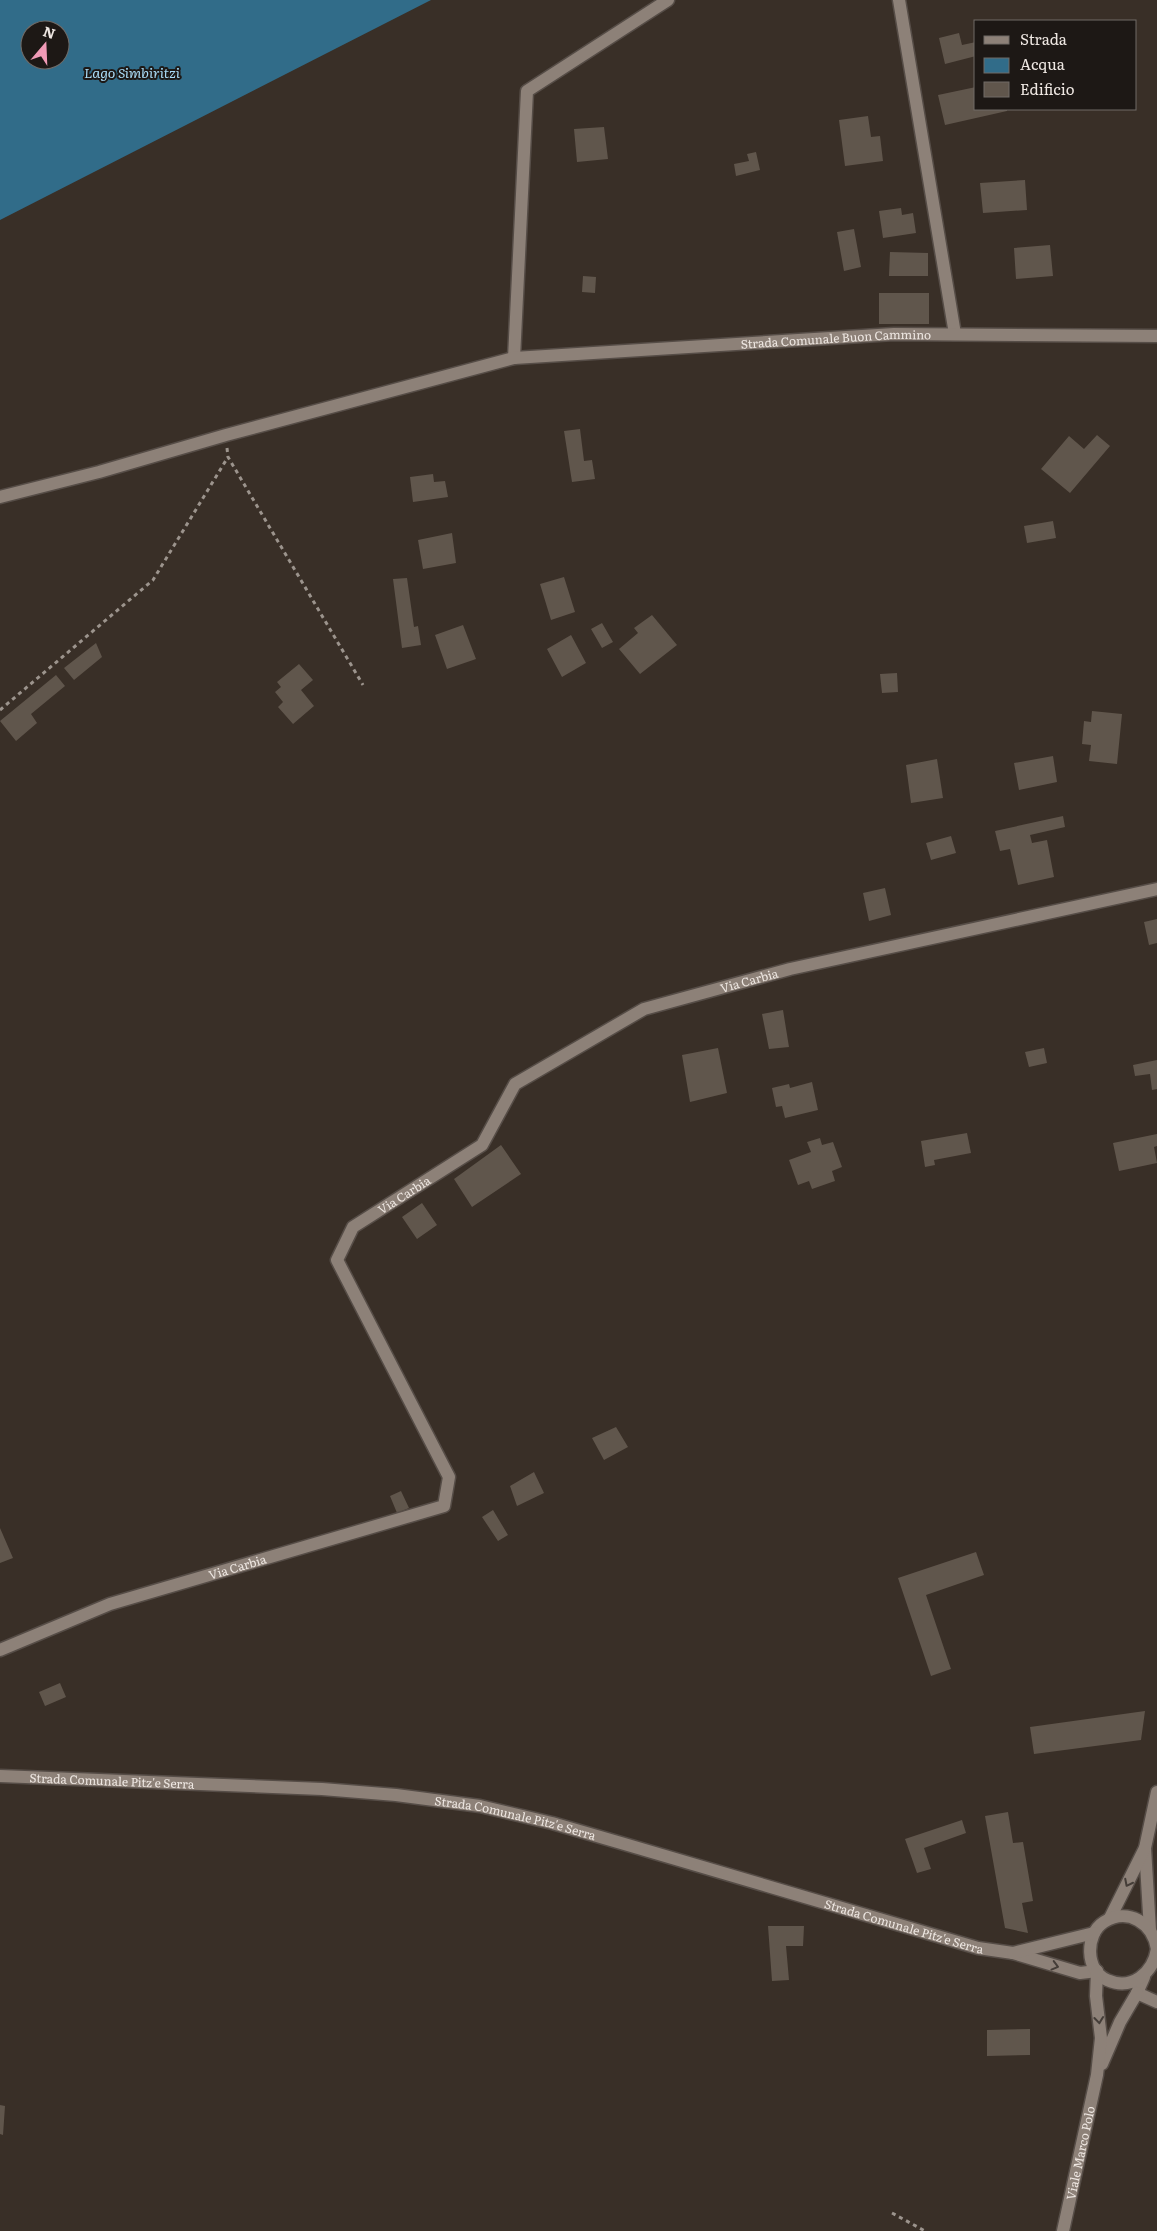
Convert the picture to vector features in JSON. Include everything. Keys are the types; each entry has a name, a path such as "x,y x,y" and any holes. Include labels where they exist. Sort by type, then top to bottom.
{"street":[{"path":"514,358 527,91 668,0"},
{"path":"899,0 954,334"},
{"name":"Strada Comunale Buon Cammino","path":"0,497 100,472 226,435 514,358 885,334 1157,336"},
{"name":"Via Carbia","path":"0,1650 110,1604 444,1506 449,1477 337,1260 353,1227 482,1145 515,1084 644,1009 790,969 1157,889"},
{"name":"Strada Comunale Pitz'e Serra","path":"0,1776 322,1789 396,1795 480,1806 612,1840 978,1948 1012,1953 1080,1973 1097,1971"},
{"path":"1110,1918 1145,1848 1157,1792"},
{"path":"1145,1848 1157,1949 1156,1960 1151,1971 1133,1981 1119,1982 1106,1980 1092,1963 1089,1948 1094,1932 1100,1924 1110,1918 1132,1917 1154,1930"},
{"name":"Strada Comunale Pitz'e Serra","path":"1012,1953 1094,1932"},
{"name":"Viale Marco Polo","path":"1063,2231 1097,2075 1101,2038 1096,1996 1097,1971"},
{"name":"Viale Marco Polo","path":"1097,2075 1120,2022 1151,1971"},
{"path":"1137,1993 1157,2002"}],"path":[{"path":"226,435 228,457 363,685"},
{"path":"0,710 153,580 228,457"},
{"path":"892,2214 924,2231"}],"water":[{"name":"Lago Simbiritzi","path":"0,0 431,0 0,220"}],"building":[{"path":"959,33 962,45 974,42 974,57 945,64 939,38"},
{"path":"974,87 974,110 1007,111 945,125 938,95"},
{"path":"868,116 871,137 880,136 883,161 845,166 839,120"},
{"path":"604,127 608,159 577,162 574,129"},
{"path":"756,152 760,170 736,176 734,164 749,161 747,154"},
{"path":"1025,180 1027,210 983,213 980,183"},
{"path":"901,208 902,215 913,213 916,233 883,238 879,211"},
{"path":"854,229 861,267 844,271 837,232"},
{"path":"1050,245 1053,276 1016,279 1014,248"},
{"path":"890,252 928,253 928,276 889,276"},
{"path":"583,276 596,277 595,293 582,292"},
{"path":"879,293 929,293 929,324 879,324"},
{"path":"580,429 584,461 592,460 595,479 572,482 564,431"},
{"path":"1097,435 1110,446 1070,493 1041,469 1069,436 1084,449"},
{"path":"433,474 434,482 445,481 448,497 413,502 410,477"},
{"path":"1053,521 1056,538 1027,543 1024,526"},
{"path":"452,533 456,563 423,569 418,540"},
{"path":"564,577 575,612 551,620 540,584"},
{"path":"407,578 414,627 418,626 421,645 402,648 393,579"},
{"path":"652,615 677,645 640,674 619,649 638,633 634,628"},
{"path":"602,623 613,642 602,648 591,629"},
{"path":"463,625 476,659 447,669 435,635"},
{"path":"571,635 586,663 562,677 547,649"},
{"path":"96,643 102,657 74,680 64,668"},
{"path":"299,664 313,680 301,690 314,706 293,724 278,707 283,702 275,692 281,687 277,682"},
{"path":"897,673 898,692 882,693 880,674"},
{"path":"56,675 65,686 31,714 37,723 16,741 0,721"},
{"path":"1092,711 1122,714 1117,764 1089,761 1091,745 1082,744 1084,721 1091,722"},
{"path":"1053,756 1057,782 1019,790 1014,763"},
{"path":"937,759 943,798 911,803 906,765"},
{"path":"1063,816 1065,827 1030,835 1032,843 1047,840 1054,877 1018,885 1010,849 1000,851 995,831"},
{"path":"951,836 956,853 931,860 926,843"},
{"path":"885,888 891,915 869,921 863,893"},
{"path":"1157,919 1157,943 1149,945 1144,922"},
{"path":"783,1010 789,1047 769,1049 762,1014"},
{"path":"718,1048 727,1093 690,1102 682,1055"},
{"path":"1044,1048 1047,1063 1029,1067 1025,1052"},
{"path":"1157,1060 1157,1089 1152,1090 1150,1074 1135,1076 1133,1065"},
{"path":"812,1082 818,1110 785,1118 782,1106 776,1107 772,1088 789,1084 790,1088"},
{"path":"967,1133 971,1153 934,1160 935,1165 925,1167 921,1141"},
{"path":"1157,1134 1157,1146 1154,1147 1157,1163 1119,1171 1113,1143"},
{"path":"820,1138 822,1145 833,1142 842,1167 832,1171 835,1181 812,1189 809,1181 798,1185 789,1160 811,1152 807,1142"},
{"path":"501,1145 521,1174 472,1207 454,1179"},
{"path":"422,1203 437,1225 417,1239 402,1217"},
{"path":"616,1427 628,1447 604,1460 592,1438"},
{"path":"534,1472 544,1493 517,1506 510,1486"},
{"path":"401,1491 409,1508 397,1513 390,1496"},
{"path":"493,1510 508,1535 498,1541 482,1517"},
{"path":"0,1528 13,1558 0,1563"},
{"path":"976,1552 984,1575 926,1595 951,1669 931,1676 898,1578"},
{"path":"60,1683 66,1697 45,1706 39,1692"},
{"path":"1145,1711 1141,1740 1034,1754 1030,1727"},
{"path":"1008,1812 1013,1843 1023,1842 1033,1901 1022,1903 1028,1933 1005,1928 985,1816"},
{"path":"962,1820 966,1833 924,1848 931,1869 917,1873 905,1839"},
{"path":"768,1926 804,1926 803,1946 786,1946 789,1980 772,1981"},
{"path":"1030,2029 1030,2055 987,2056 987,2030"},
{"path":"0,2105 5,2106 3,2135 0,2134"}]}
